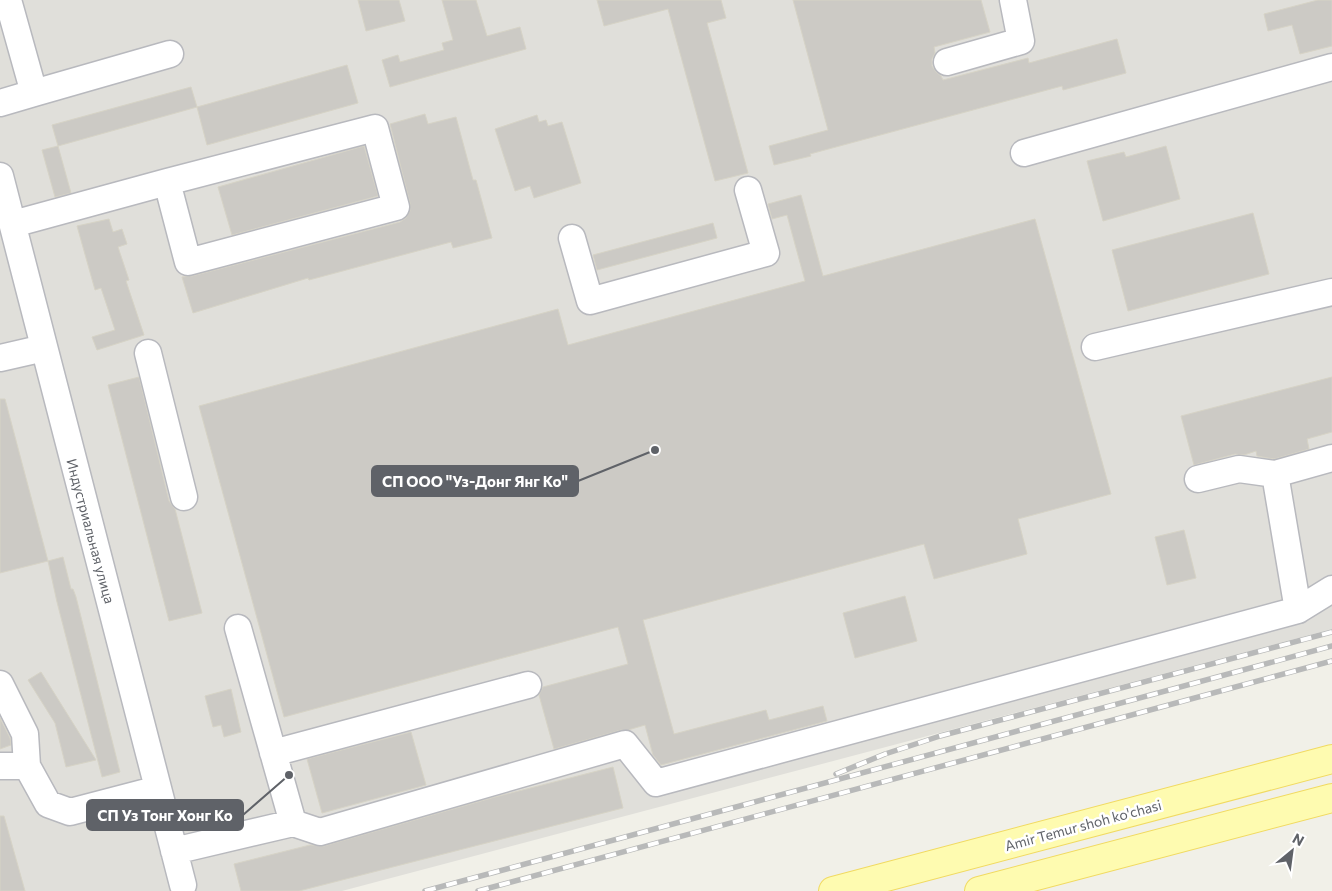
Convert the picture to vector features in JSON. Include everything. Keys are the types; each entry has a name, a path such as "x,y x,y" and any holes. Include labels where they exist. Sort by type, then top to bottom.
{"main road":[{"name":"Amir Temur shoh ko'chasi","path":"833,891 1332,758"},
{"path":"979,891 1332,798"}],"street":[{"path":"8,0 34,93"},
{"path":"948,62 1021,42 1013,0"},
{"path":"0,103 170,54"},
{"path":"1024,153 1332,68"},
{"path":"12,224 167,182 375,128 396,207 188,262 167,182"},
{"name":"Индустриальная улица","path":"0,176 183,886"},
{"path":"572,238 590,301 599,299 766,253 748,190"},
{"path":"1095,347 1332,292"},
{"path":"0,358 44,348"},
{"path":"148,353 184,497"},
{"path":"1198,479 1239,469 1275,474 1332,458"},
{"path":"1275,474 1298,610"},
{"path":"174,851 293,823 320,832 625,744 656,783 1298,610 1332,589"},
{"path":"238,628 293,823"},
{"path":"0,684 25,734 27,766 48,804 70,812 158,788"},
{"path":"273,754 528,685"},
{"path":"0,766 27,766"}],"shaded area":[{"path":"0,0 1332,0 1332,629 342,891 0,891"}],"building":[{"path":"358,0 399,0 405,21 366,31"},
{"path":"442,0 476,0 487,36 520,27 526,49 390,87 382,60 398,55 400,62 444,50 442,43 453,40"},
{"path":"597,0 721,0 726,18 707,23 748,173 715,181 668,9 604,26"},
{"path":"793,0 981,0 990,32 934,47 935,53 932,59 932,66 943,80 1028,58 1029,63 1117,39 1126,73 1063,90 1062,86 774,165 769,146 828,130"},
{"path":"1318,0 1332,0 1332,46 1300,54 1292,25 1268,31 1264,14"},
{"path":"347,65 358,103 207,145 197,107"},
{"path":"191,87 197,107 58,146 52,125"},
{"path":"425,114 428,124 456,117 473,180 476,180 492,238 453,248 451,242 309,280 308,278 193,313 182,277 400,222 406,218 410,211 410,203 390,124"},
{"path":"537,115 539,122 546,120 548,126 562,122 581,183 534,198 530,186 515,191 495,129"},
{"path":"58,146 71,193 55,197 42,150"},
{"path":"364,146 378,196 232,235 218,187"},
{"path":"1166,146 1180,199 1103,221 1087,161 1124,152 1126,157"},
{"path":"801,195 823,276 1035,219 1111,494 1018,519 1027,554 934,579 924,544 643,620 674,734 766,710 769,720 823,706 827,721 661,765 653,755 645,725 554,749 539,695 543,687 628,664 618,627 284,717 199,406 558,309 568,345 805,281 787,215 772,219 768,204"},
{"path":"1253,213 1269,274 1128,311 1112,250"},
{"path":"109,219 113,232 122,229 127,244 118,247 129,280 126,281 144,335 97,350 92,337 115,330 101,288 95,290 77,226"},
{"path":"713,223 717,238 597,270 593,255"},
{"path":"139,377 169,501 175,509 202,613 169,621 108,385"},
{"path":"1332,377 1332,432 1307,439 1309,449 1274,459 1257,456 1256,451 1244,455 1235,454 1194,465 1181,416"},
{"path":"0,399 5,399 48,561 0,573"},
{"path":"1184,530 1196,578 1167,585 1155,537"},
{"path":"63,557 71,589 73,589 76,597 120,772 102,777 48,561"},
{"path":"905,596 917,641 855,658 843,613"},
{"path":"41,672 96,760 66,767 55,723 28,680"},
{"path":"231,689 241,732 224,737 221,725 213,727 205,696"},
{"path":"0,718 10,738 11,745 0,749"},
{"path":"411,732 426,785 322,813 307,759"},
{"path":"613,767 623,808 299,891 241,891 234,864 310,845 324,846 495,797"},
{"path":"0,816 4,816 25,891 0,891"}],"railway":[{"path":"836,774 885,754 940,736 1332,632"},
{"path":"425,891 1332,646"},
{"path":"478,891 1332,661"}],"place":[{"name":"СП ООО \"Уз-Донг Янг Ко\"","path":"655,450"},
{"name":"СП Уз Тонг Хонг Ко","path":"289,775"}]}
